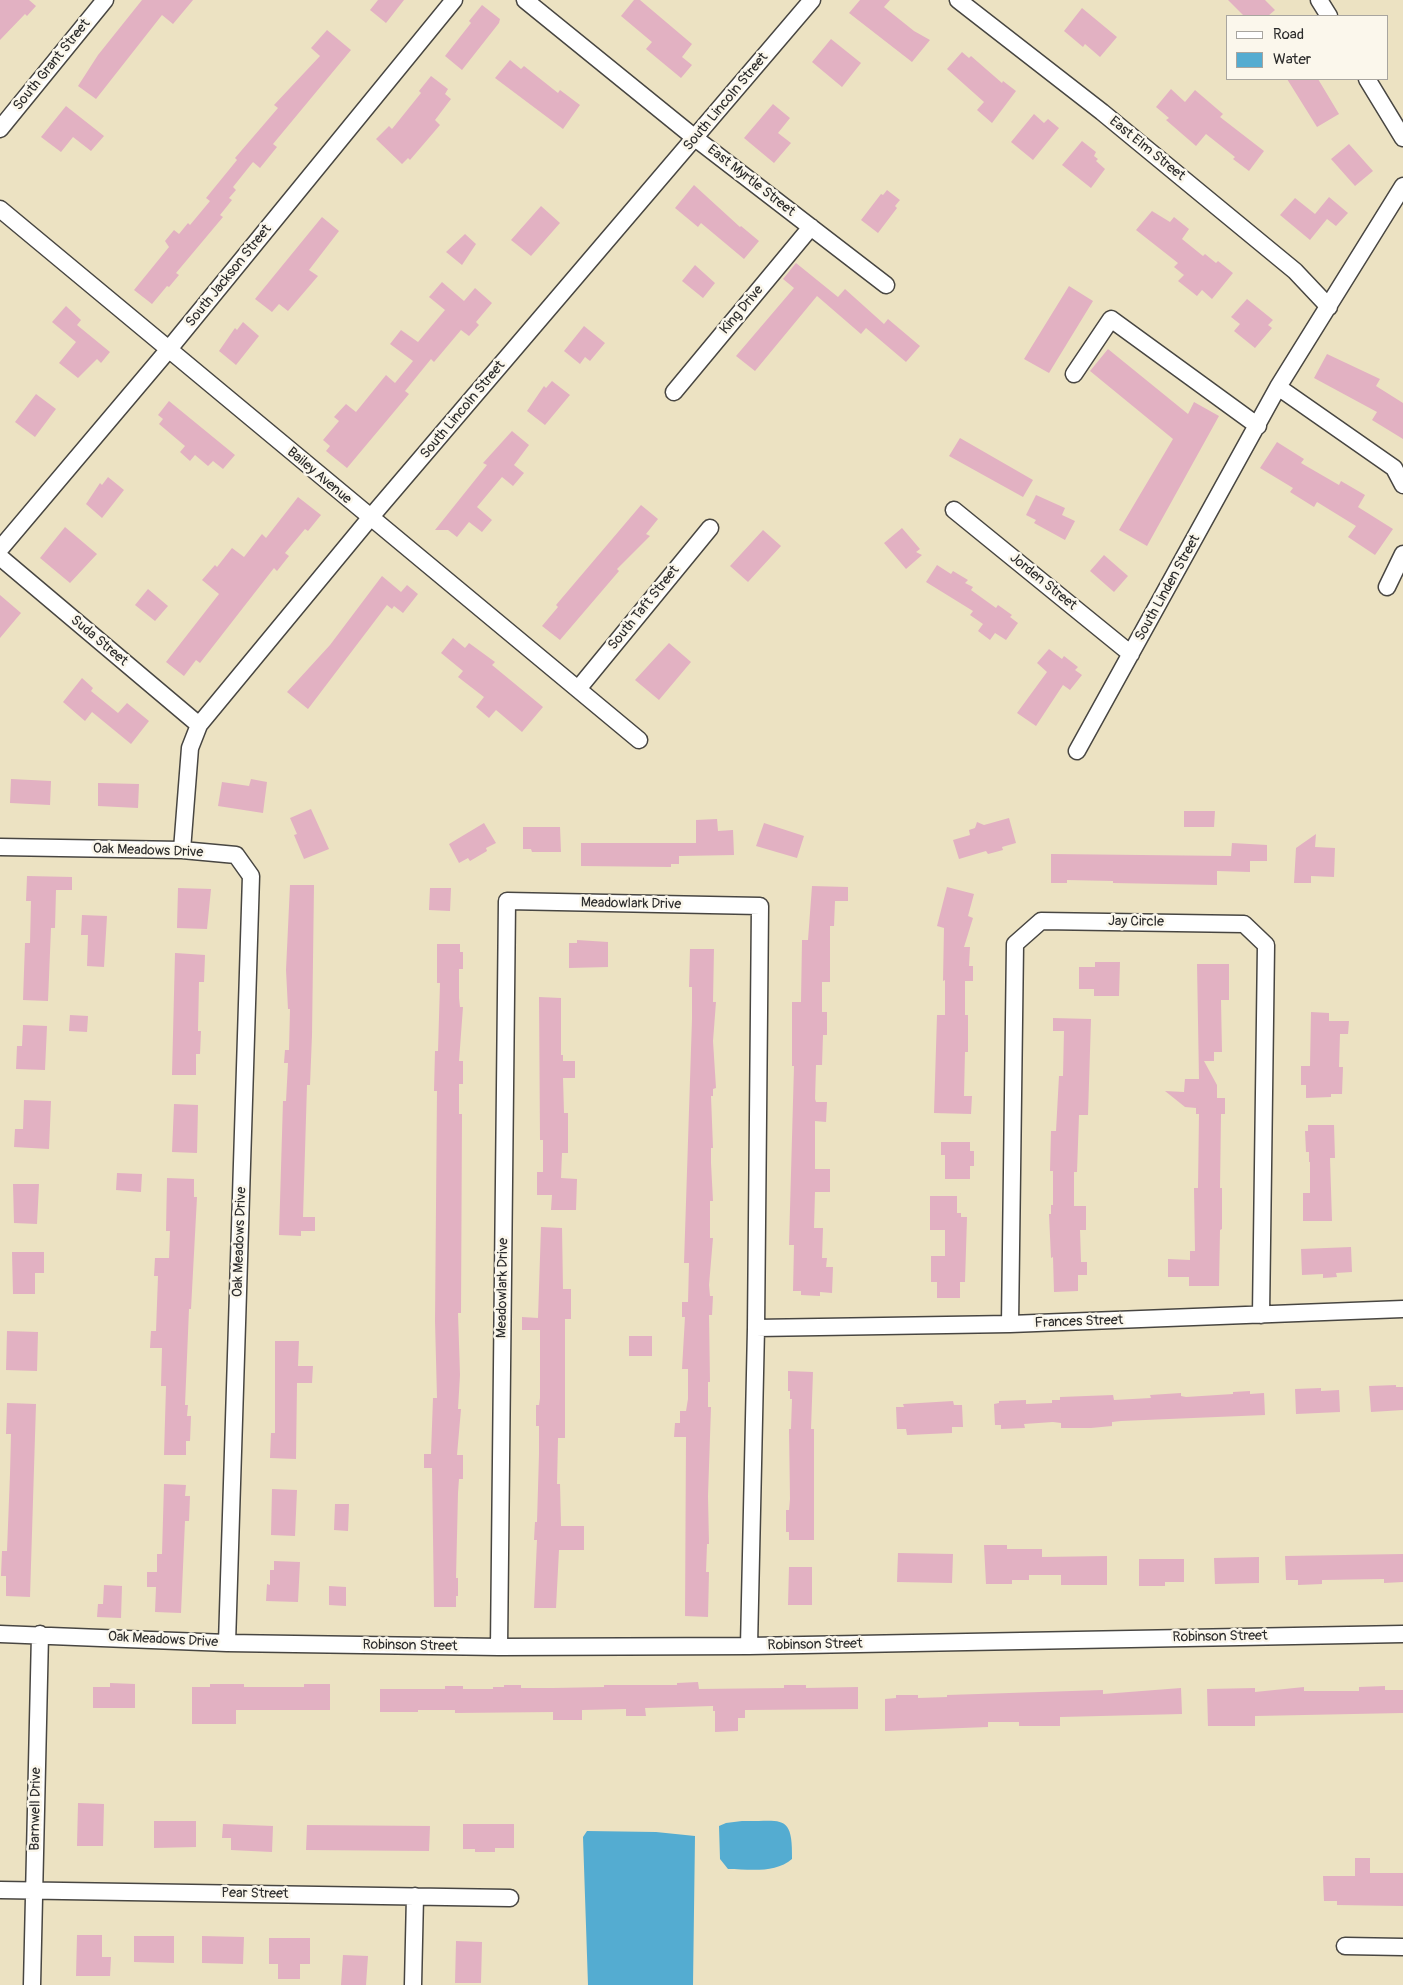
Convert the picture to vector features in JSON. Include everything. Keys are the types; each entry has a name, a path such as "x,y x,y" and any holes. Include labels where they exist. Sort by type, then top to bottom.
{"street":[{"name":"South Grant Street","path":"0,130 105,0"},
{"name":"South Jackson Street","path":"0,549 169,349 454,0"},
{"name":"East Myrtle Street","path":"525,0 695,138 886,285"},
{"name":"South Lincoln Street","path":"182,850 190,748 199,725 370,518 812,0"},
{"name":"East Elm Street","path":"958,0 1102,112 1280,258 1329,307"},
{"path":"1319,0 1328,15"},
{"path":"1368,80 1403,137"},
{"name":"South Linden Street","path":"1077,751 1278,387 1403,186"},
{"name":"Bailey Avenue","path":"0,209 639,740"},
{"name":"King Drive","path":"674,392 811,227"},
{"path":"1074,374 1111,319 1258,426"},
{"path":"1278,387 1394,468 1403,485"},
{"name":"Jorden Street","path":"954,510 1131,654"},
{"name":"South Taft Street","path":"578,689 710,528"},
{"path":"1387,587 1403,554"},
{"name":"Suda Street","path":"0,557 199,725"},
{"name":"Oak Meadows Drive","path":"0,847 182,850 236,855 252,876 227,1643 40,1634 0,1634"},
{"name":"Meadowlark Drive","path":"499,1647 507,902 760,906 756,1328 749,1646"},
{"name":"Jay Circle","path":"1010,1324 1015,944 1042,921 1244,924 1266,945 1261,1315"},
{"name":"Frances Street","path":"756,1328 1010,1324 1403,1309"},
{"name":"Barnwell Drive","path":"32,1985 40,1634"},
{"name":"Robinson Street","path":"227,1643 499,1647 749,1646 1403,1634"},
{"name":"Pear Street","path":"0,1890 510,1898"},
{"path":"413,1985 415,1896"},
{"path":"1344,1946 1403,1947"}],"water":[{"path":"742,1821 775,1821 782,1823 790,1833 792,1859 785,1864 770,1869 728,1869 720,1859 719,1826"},
{"path":"587,1831 656,1832 695,1836 693,1985 588,1985 583,1837"}],"building":[{"path":"0,0 29,0 36,6 27,16 25,14 0,40"},
{"path":"142,0 193,0 173,24 162,15 96,99 78,86 98,55"},
{"path":"378,0 404,0 386,23 370,10"},
{"path":"634,0 640,0 692,44 682,57 692,65 681,78 646,49 652,42 621,16"},
{"path":"860,0 890,0 884,7 914,31 930,40 912,62 849,13"},
{"path":"1228,0 1265,0 1275,10 1269,15 1243,15"},
{"path":"482,5 500,19 499,23 462,70 445,56 471,23 469,21"},
{"path":"1082,8 1117,37 1100,57 1085,44 1083,47 1064,31"},
{"path":"327,30 351,50 273,144 277,147 260,168 253,162 233,187 236,190 229,198 232,200 220,215 223,217 176,273 179,275 152,304 134,290 169,247 165,241 174,230 179,234 188,223 190,225 210,201 206,198 237,160 235,158 278,108 274,105 320,56 311,48"},
{"path":"831,39 861,63 842,87 812,62"},
{"path":"962,52 969,58 971,56 1002,83 1003,81 1016,91 992,123 977,110 984,102 947,69"},
{"path":"510,60 521,69 524,66 558,93 560,90 580,105 563,129 495,78"},
{"path":"431,76 448,89 445,94 451,99 435,120 440,125 410,160 408,158 402,164 376,139 389,126 392,129 421,93 419,91"},
{"path":"1288,80 1319,80 1339,114 1317,127"},
{"path":"1171,89 1185,102 1195,90 1223,114 1220,117 1264,151 1249,171 1206,134 1196,146 1166,120 1169,118 1156,107"},
{"path":"773,104 790,118 778,133 791,143 774,163 744,138"},
{"path":"66,106 104,136 91,151 73,137 61,152 41,137"},
{"path":"1034,114 1044,123 1048,119 1059,128 1033,160 1011,142"},
{"path":"1082,141 1096,152 1094,156 1098,159 1096,161 1105,169 1091,188 1062,165"},
{"path":"1349,144 1373,171 1355,186 1331,159"},
{"path":"694,185 740,227 759,241 744,259 701,223 698,227 675,208"},
{"path":"887,190 900,200 895,206 897,208 878,233 861,220 881,194 883,195"},
{"path":"1329,197 1348,213 1336,226 1327,219 1310,240 1280,215 1295,198 1315,214"},
{"path":"541,206 560,223 531,256 511,240"},
{"path":"1152,211 1170,222 1174,217 1189,229 1182,239 1203,256 1205,254 1216,263 1218,261 1233,273 1212,299 1202,290 1197,296 1178,281 1184,275 1174,267 1178,263 1136,230"},
{"path":"322,217 339,231 309,270 318,276 288,311 279,304 272,312 255,299"},
{"path":"465,234 476,244 462,265 446,252"},
{"path":"796,263 838,297 845,289 884,324 888,319 920,346 906,362 866,328 861,334 817,296 755,371 736,356 794,288 783,279"},
{"path":"695,265 715,283 703,298 682,281"},
{"path":"442,282 464,301 475,288 492,303 476,322 479,325 469,336 461,330 434,362 431,359 405,391 409,394 347,468 326,451 330,446 323,440 339,421 334,417 346,404 356,412 386,375 395,383 413,361 390,344 401,330 418,342 445,310 429,297"},
{"path":"1069,286 1093,301 1049,373 1024,359"},
{"path":"1247,299 1273,320 1268,325 1272,328 1255,348 1234,331 1240,324 1231,317"},
{"path":"66,306 81,320 77,325 110,352 101,363 97,359 78,378 59,363 76,342 52,322"},
{"path":"243,322 259,336 236,365 219,351 235,328 237,330"},
{"path":"584,326 605,343 590,361 585,357 580,364 564,351"},
{"path":"1108,349 1188,414 1194,402 1219,416 1147,546 1119,530 1173,439 1090,371"},
{"path":"1327,354 1380,379 1376,386 1403,403 1403,439 1372,420 1377,412 1314,378"},
{"path":"552,381 570,395 545,425 527,411 544,386 546,388"},
{"path":"36,394 56,409 35,437 15,422"},
{"path":"169,401 235,455 223,469 213,461 208,466 195,455 190,461 180,452 185,446 159,424 163,419 158,415"},
{"path":"512,431 529,445 514,465 524,473 513,486 502,477 477,507 492,520 482,532 469,522 457,537 448,530 435,530 487,465 483,463"},
{"path":"960,438 1033,480 1023,497 949,456"},
{"path":"1277,442 1304,459 1301,463 1339,485 1341,481 1365,495 1358,507 1393,529 1375,555 1348,537 1356,526 1317,502 1314,507 1290,492 1293,488 1260,468"},
{"path":"108,477 124,490 102,518 86,504 100,483 102,485"},
{"path":"1036,495 1065,508 1062,515 1075,521 1065,540 1034,523 1036,520 1026,515"},
{"path":"298,497 321,515 308,531 305,529 285,553 289,556 277,571 274,568 200,663 196,660 184,676 166,662 219,594 202,580 215,565 217,567 232,548 244,557 262,534 266,538"},
{"path":"641,505 658,519 646,534 650,536 617,569 619,571 560,640 542,626 558,607 556,605"},
{"path":"65,527 97,554 70,583 40,558"},
{"path":"902,528 920,549 916,552 922,555 906,569 884,543"},
{"path":"763,530 781,546 748,582 730,566"},
{"path":"1104,555 1128,576 1114,592 1090,571"},
{"path":"937,565 951,574 953,571 968,580 965,583 973,587 971,590 996,608 998,605 1012,615 1010,617 1018,623 1006,640 995,633 990,640 978,631 983,624 970,615 973,611 926,582"},
{"path":"382,576 401,592 407,585 418,594 403,613 394,606 392,609 387,605 308,709 287,692 330,645"},
{"path":"148,589 168,606 155,621 135,605"},
{"path":"0,595 21,613 0,638"},
{"path":"453,638 465,648 469,643 495,662 492,665 543,707 522,732 496,710 489,718 476,707 484,697 458,677 463,671 441,653"},
{"path":"669,643 691,662 659,700 635,680"},
{"path":"1049,649 1062,659 1064,656 1078,667 1075,670 1082,675 1070,690 1063,685 1036,726 1017,713 1047,672 1037,663"},
{"path":"82,678 93,688 91,691 118,713 127,703 149,721 131,744 92,712 85,721 63,702"},
{"path":"11,779 51,781 50,805 10,803"},
{"path":"251,779 267,782 263,813 218,806 222,782 249,786"},
{"path":"98,783 139,784 138,808 98,806"},
{"path":"311,809 329,849 304,859 294,835 297,834 290,818"},
{"path":"1184,811 1215,811 1214,827 1184,827"},
{"path":"1009,818 1016,843 1002,847 1003,850 988,854 986,851 959,859 953,840 970,835 969,830 975,828 977,822 984,825"},
{"path":"717,819 718,831 733,830 734,855 679,856 679,864 671,864 671,867 581,866 581,843 696,843 696,820"},
{"path":"484,823 496,843 486,848 487,851 470,861 468,858 459,863 449,844"},
{"path":"764,823 804,836 797,858 756,846"},
{"path":"523,827 560,827 561,852 532,852 531,849 523,849"},
{"path":"1316,834 1315,847 1335,848 1334,877 1311,876 1311,883 1294,883 1296,848"},
{"path":"1232,843 1267,845 1267,861 1250,861 1250,872 1217,871 1217,885 1067,880 1067,883 1051,883 1051,854 1231,856"},
{"path":"27,876 72,877 72,890 56,890 55,928 51,928 48,1001 23,1000 25,943 30,943 31,901 26,901"},
{"path":"290,885 314,885 312,1035 310,1085 307,1085 303,1217 315,1217 315,1231 301,1231 301,1236 279,1235 283,1101 286,1101 288,1063 284,1063 285,1050 289,1050 290,1009 288,1009 286,970"},
{"path":"812,886 848,887 848,901 835,901 834,926 830,926 830,982 822,982 822,1012 827,1012 827,1035 823,1035 822,1065 816,1065 815,1099 816,1102 827,1102 826,1122 815,1121 815,1169 830,1169 830,1192 815,1192 814,1228 823,1228 822,1258 827,1258 826,1267 833,1267 832,1293 820,1292 820,1296 801,1295 801,1291 793,1291 794,1245 789,1245 794,1066 792,1066 792,1002 801,1002 802,940 808,940"},
{"path":"947,887 974,894 968,916 973,918 964,947 970,947 969,966 973,966 973,981 965,981 965,1015 968,1015 968,1052 965,1052 964,1096 972,1096 971,1114 934,1113 937,1015 945,1015 945,980 943,981 944,928 937,926"},
{"path":"178,888 211,889 207,929 177,928"},
{"path":"430,888 451,888 450,911 429,910"},
{"path":"82,915 107,916 104,967 87,966 88,935 81,935"},
{"path":"577,940 608,942 608,967 569,968 569,943 577,943"},
{"path":"437,944 460,944 460,952 463,952 463,969 459,969 459,998 460,1007 463,1007 459,1061 463,1061 463,1084 459,1084 459,1114 462,1114 461,1313 458,1313 460,1375 458,1409 461,1409 457,1455 463,1455 463,1479 459,1479 458,1493 456,1578 458,1578 458,1596 456,1596 456,1607 434,1607 432,1468 424,1468 424,1454 431,1454 433,1398 437,1398 435,1321 437,1091 434,1091 435,1051 438,1051 440,983 437,983"},
{"path":"690,949 714,949 713,1002 716,1002 713,1041 716,1088 713,1089 713,1096 711,1096 713,1201 710,1201 710,1238 713,1238 709,1285 710,1296 713,1296 712,1315 709,1315 710,1382 708,1382 708,1407 711,1407 708,1496 709,1544 707,1544 706,1572 709,1572 708,1617 685,1616 686,1437 674,1437 675,1423 680,1423 680,1411 686,1411 688,1399 688,1369 682,1369 685,1317 682,1317 682,1302 688,1302 689,1263 684,1263 692,1019 692,987 689,987"},
{"path":"175,953 205,955 204,982 199,982 198,1031 201,1031 200,1054 196,1054 196,1075 172,1075"},
{"path":"1095,962 1120,962 1119,996 1094,996 1094,989 1079,989 1079,967 1095,967"},
{"path":"1197,964 1229,964 1229,1000 1221,1000 1222,1052 1214,1052 1214,1061 1204,1061 1217,1085 1217,1098 1225,1098 1225,1114 1221,1114 1220,1188 1222,1188 1222,1229 1220,1230 1219,1286 1189,1286 1189,1277 1168,1277 1168,1259 1190,1260 1190,1251 1195,1251 1194,1188 1198,1188 1199,1114 1196,1114 1196,1108 1185,1107 1165,1091 1184,1092 1185,1079 1199,1079"},
{"path":"539,997 561,998 561,1055 563,1055 563,1061 575,1061 575,1078 563,1078 564,1113 568,1113 568,1153 562,1153 561,1178 577,1179 576,1210 551,1210 552,1195 537,1195 537,1172 543,1172 543,1140 540,1140"},
{"path":"1311,1012 1329,1013 1329,1021 1349,1021 1348,1034 1340,1034 1339,1067 1343,1067 1342,1094 1331,1094 1331,1097 1306,1098 1306,1085 1301,1085 1301,1066 1310,1066"},
{"path":"70,1015 88,1016 87,1032 69,1031"},
{"path":"1053,1018 1091,1019 1088,1115 1079,1115 1077,1172 1074,1172 1074,1206 1086,1206 1086,1230 1080,1230 1081,1262 1087,1262 1087,1275 1078,1275 1078,1291 1054,1292 1049,1214 1051,1214 1051,1205 1053,1205 1053,1171 1050,1171 1051,1131 1056,1131 1059,1076 1063,1076 1064,1031 1053,1031"},
{"path":"23,1025 47,1026 45,1070 16,1069 17,1046 22,1046"},
{"path":"24,1100 51,1101 49,1149 14,1147 15,1129 23,1129"},
{"path":"174,1104 198,1105 197,1153 172,1152"},
{"path":"1308,1125 1334,1125 1335,1158 1330,1158 1332,1221 1303,1221 1303,1193 1310,1193 1310,1162 1309,1152 1306,1152 1305,1131 1308,1131"},
{"path":"941,1142 970,1142 970,1151 974,1151 974,1166 970,1166 970,1179 945,1179 945,1155 941,1155"},
{"path":"117,1173 142,1174 141,1192 116,1190"},
{"path":"167,1178 194,1179 194,1197 197,1197 191,1309 189,1309 185,1405 188,1405 187,1416 191,1416 190,1441 186,1441 186,1455 164,1455 166,1386 161,1386 162,1348 150,1348 151,1331 156,1331 158,1276 154,1276 155,1258 169,1258 170,1231 166,1231"},
{"path":"13,1184 39,1184 37,1224 14,1223"},
{"path":"930,1196 957,1196 957,1213 961,1213 961,1217 967,1217 965,1282 960,1282 960,1298 937,1298 937,1282 931,1282 931,1256 945,1256 945,1230 930,1230"},
{"path":"541,1227 562,1228 563,1289 571,1289 571,1319 565,1319 565,1438 558,1438 557,1484 560,1484 561,1526 584,1526 584,1550 559,1550 556,1608 534,1608 537,1540 534,1540 535,1522 537,1522 539,1454 539,1426 536,1426 536,1405 539,1405 540,1398 540,1330 522,1330 522,1317 538,1318"},
{"path":"1351,1247 1352,1272 1336,1273 1337,1277 1323,1278 1323,1274 1302,1275 1301,1249"},
{"path":"12,1252 44,1252 44,1273 35,1273 35,1294 13,1294"},
{"path":"7,1331 38,1332 37,1371 6,1370"},
{"path":"629,1336 652,1336 652,1356 629,1356"},
{"path":"275,1341 299,1341 298,1366 313,1366 312,1383 297,1383 296,1459 270,1458 271,1433 275,1433"},
{"path":"788,1371 813,1372 811,1429 814,1429 814,1540 789,1540 789,1532 786,1532 786,1510 789,1510 790,1499 789,1429 791,1429 792,1399 790,1399 790,1391 788,1391"},
{"path":"1396,1385 1396,1387 1403,1387 1403,1410 1371,1412 1369,1386"},
{"path":"1321,1388 1321,1391 1339,1390 1340,1412 1296,1414 1295,1389"},
{"path":"1250,1391 1250,1394 1264,1393 1265,1415 1121,1421 1112,1422 1112,1426 1091,1428 1061,1428 1061,1423 1053,1422 1024,1424 1025,1428 1001,1429 1001,1425 995,1425 994,1404 999,1403 999,1401 1026,1400 1026,1404 1052,1403 1052,1400 1060,1400 1060,1397 1113,1395 1114,1400 1151,1398 1150,1395 1181,1393 1181,1396 1186,1397"},
{"path":"953,1401 954,1405 962,1405 963,1427 952,1427 952,1433 907,1435 906,1429 897,1429 896,1407 904,1407 903,1404"},
{"path":"7,1403 36,1404 30,1597 6,1596 6,1576 1,1576 2,1551 7,1551 10,1474 11,1434 6,1434"},
{"path":"164,1484 186,1485 185,1496 190,1496 189,1521 185,1521 181,1613 155,1612 156,1587 147,1587 147,1572 157,1572 157,1554 162,1554"},
{"path":"272,1489 297,1490 295,1536 271,1535"},
{"path":"335,1504 349,1504 348,1531 334,1530"},
{"path":"984,1545 1007,1545 1007,1549 1042,1549 1042,1557 1107,1556 1107,1585 1061,1585 1061,1575 1029,1575 1029,1580 1012,1580 1012,1584 986,1584"},
{"path":"898,1553 953,1554 952,1583 897,1582"},
{"path":"1403,1554 1403,1582 1384,1583 1384,1579 1322,1580 1322,1584 1298,1585 1298,1580 1286,1580 1285,1556"},
{"path":"1259,1557 1259,1583 1215,1584 1214,1558"},
{"path":"1139,1559 1184,1559 1184,1582 1165,1582 1165,1586 1139,1586"},
{"path":"274,1561 300,1562 298,1602 266,1601 267,1584 270,1585 270,1570 274,1570"},
{"path":"789,1567 812,1567 812,1605 788,1605"},
{"path":"104,1585 122,1586 121,1618 97,1617 98,1604 103,1604"},
{"path":"329,1586 346,1587 346,1606 329,1605"},
{"path":"698,1682 699,1689 784,1688 784,1685 806,1685 806,1688 858,1687 858,1709 745,1710 745,1718 738,1718 738,1731 715,1732 715,1711 713,1711 713,1706 645,1708 646,1716 626,1716 626,1709 582,1710 582,1720 553,1720 553,1712 455,1713 455,1710 418,1710 418,1712 380,1712 380,1689 445,1689 445,1686 463,1686 463,1689 493,1689 493,1687 504,1687 504,1685 521,1685 521,1688 604,1687 604,1685 677,1685 677,1683"},
{"path":"110,1683 135,1684 135,1708 93,1708 93,1687 110,1687"},
{"path":"210,1684 244,1684 244,1687 304,1687 304,1684 330,1684 330,1710 236,1710 236,1724 192,1724 192,1687 210,1687"},
{"path":"1385,1686 1385,1690 1403,1690 1403,1713 1255,1716 1255,1726 1208,1726 1207,1689 1255,1688 1255,1692 1304,1687 1304,1691 1359,1691 1359,1687"},
{"path":"1181,1688 1182,1714 1060,1717 1060,1726 1019,1726 1019,1722 988,1722 988,1727 885,1731 885,1699 896,1698 896,1695 918,1695 918,1698 947,1697 947,1695 1103,1690 1103,1694"},
{"path":"78,1803 104,1804 103,1846 77,1846"},
{"path":"154,1821 196,1821 196,1847 154,1848"},
{"path":"223,1824 273,1826 272,1852 231,1850 231,1838 222,1838"},
{"path":"463,1824 514,1824 514,1848 495,1848 495,1852 475,1852 475,1849 463,1849"},
{"path":"307,1825 430,1826 429,1851 306,1850"},
{"path":"1355,1858 1370,1858 1370,1873 1403,1873 1403,1906 1337,1905 1337,1901 1324,1901 1323,1876 1355,1876"},
{"path":"77,1935 102,1935 102,1957 111,1957 110,1976 76,1976"},
{"path":"134,1936 174,1936 174,1963 134,1962"},
{"path":"202,1936 244,1937 243,1964 202,1963"},
{"path":"269,1938 310,1938 310,1964 300,1964 300,1979 278,1979 278,1964 269,1964"},
{"path":"456,1941 482,1942 481,1983 455,1983"},
{"path":"343,1955 368,1956 366,1985 341,1985"}]}
